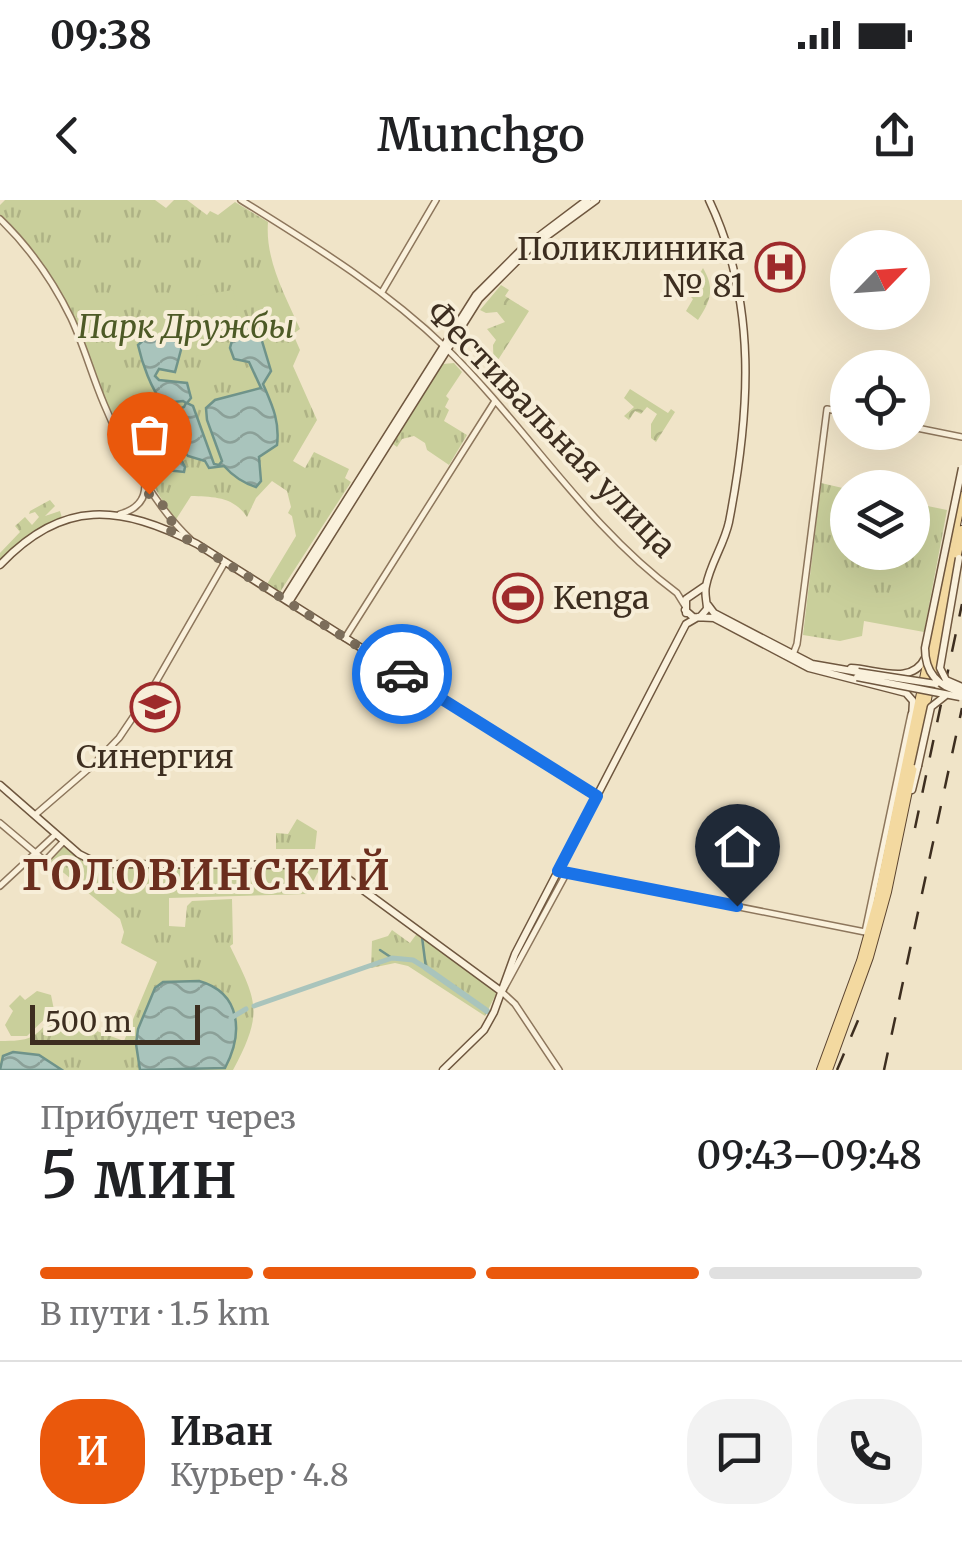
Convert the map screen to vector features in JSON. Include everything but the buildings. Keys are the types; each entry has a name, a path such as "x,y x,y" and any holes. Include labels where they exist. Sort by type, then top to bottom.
{"main road":[{"path":"286,601 445,347 490,286 542,235 587,200"},
{"path":"542,235 596,200"},
{"path":"686,624 706,611 706,586 729,520 748,364 738,278 709,200"},
{"path":"962,468 924,648 932,677 943,687 962,692"},
{"path":"898,840 962,496"},
{"path":"0,565 24,542 50,526 88,515 140,518 226,562 597,796"},
{"path":"962,533 940,668 946,680 962,692"},
{"path":"825,1070 878,900 939,620 962,533"},
{"path":"443,1070 484,1030 505,994 516,954 562,872 686,624 685,608 693,595 706,586"},
{"path":"693,595 707,602 714,613 808,668 830,674 912,673 921,667 939,620"},
{"path":"685,608 698,617 713,618 820,667 962,692"},
{"path":"857,675 910,695 913,706 908,757"},
{"path":"825,1070 869,958 931,707 940,698 962,692"},
{"path":"0,786 64,842 88,860 105,865 329,865 505,994"}],"street":[{"name":"Фестивальная улица","path":"241,200 328,253 382,292 445,347 611,536 676,592 685,608"},
{"path":"382,292 436,200"},
{"path":"0,219 31,253 58,294 104,407 159,501 196,544"},
{"path":"345,638 495,401"},
{"path":"792,656 798,644 827,409 830,410"},
{"path":"930,431 959,437"},
{"path":"140,518 136,512 146,488 143,476"},
{"path":"120,514 152,494 159,501"},
{"path":"165,528 172,524 171,518"},
{"path":"35,815 112,746 152,689 226,562"},
{"name":"Фестивальная улица","path":"676,592 693,595"},
{"path":"559,1070 505,994 562,872 856,930 864,936 913,706"},
{"path":"0,823 45,860 64,842"},
{"path":"0,886 56,834"}],"green space":[{"name":"Парк Дружбы","path":"5,200 155,200 166,208 174,200 187,200 207,215 210,211 218,215 235,202 268,222 273,264 300,329 293,334 300,350 293,366 317,420 293,461 305,468 314,452 349,469 345,478 351,482 280,592 267,584 296,536 288,513 291,507 287,491 272,481 256,498 247,517 229,501 191,496 175,521 112,418 60,293 0,217 0,205"},
{"path":"703,268 710,294 698,320 686,311 693,299 688,294"},
{"path":"501,285 509,290 505,296 529,311 498,360 506,367 494,376 496,340 487,329 505,322 497,312 480,310"},
{"path":"233,290 238,314 201,321 196,296"},
{"path":"454,363 462,372 446,396 449,399 445,407 449,410 444,421 467,435 449,465 414,436 402,439 397,447 393,444 443,364"},
{"path":"630,389 668,413 671,409 675,412 656,442 651,438 651,424 657,414 647,407 641,414 635,411 629,420 624,416 634,407 624,398"},
{"path":"821,483 830,485 830,570 930,570 930,506 947,510 924,632 864,621 862,636 840,641 803,635"},
{"path":"50,500 55,506 45,516 60,511 62,518 30,534 0,562 0,553 20,532 15,526 25,517 32,525 39,517 35,512 29,514 30,511"},
{"path":"297,819 317,831 315,849 276,849 276,833 288,834"},
{"path":"62,846 102,867 320,868 307,894 169,898 169,926 185,927 187,906 192,901 232,899 230,946 253,1006 250,1033 233,1070 0,1070 0,1041 31,1037 53,1015 124,1041 157,962 121,943 124,932 120,919 48,860"},
{"path":"392,930 410,943 418,932 494,990 496,994 485,1016 408,966 395,963 371,968 372,941 388,936"},
{"path":"37,991 51,995 54,1010 27,1036 11,1036 5,1025 13,1011 9,1006 20,995 25,1000"}],"water":[{"path":"261,326 271,371 263,384 278,436 277,445 259,457 261,481 256,487 224,466 209,468 205,461 188,456 182,449 178,453 184,472 166,470 160,454 181,446 168,413 186,403 163,403 147,376 138,345 146,338 165,335 182,346 175,372 159,369 155,376 159,380 187,383 191,398 187,403 193,406 214,464 219,465 222,461 206,408 215,400 261,388 249,362 234,359 230,348 234,333"},
{"path":"199,981 224,995 235,1016 235,1042 225,1068 140,1070 138,1029 155,988 163,982"},
{"path":"13,1052 39,1055 62,1070 0,1070 3,1056"}],"waterway":[{"path":"422,937 426,968"},
{"path":"380,950 392,958"},
{"path":"254,1006 392,958 413,960 426,968"},
{"path":"426,968 487,1011"},
{"path":"231,1018 246,1009"}],"railway":[{"path":"915,828 962,604"},
{"path":"884,1070 962,708"},
{"path":"837,1070 859,1018"}],"way so far":[{"path":"149,494 171,518 172,524 165,528 402,674"}],"place":[{"name":"Поликлиника № 81","path":"780,267"},
{"name":"Kenga","path":"518,598"},
{"name":"Синергия","path":"155,707"}],"district":[{"name":"ГОЛОВИНСКИЙ","path":"207,875"}],"route":[{"path":"402,674 597,796 558,871 737,906"}]}
